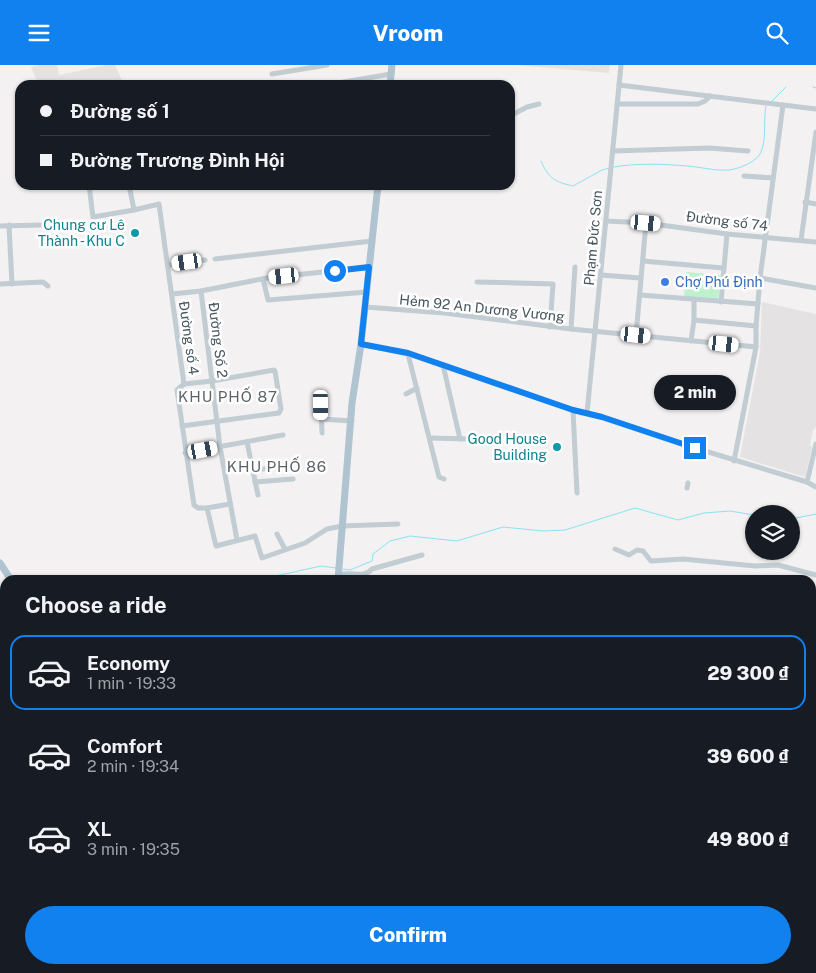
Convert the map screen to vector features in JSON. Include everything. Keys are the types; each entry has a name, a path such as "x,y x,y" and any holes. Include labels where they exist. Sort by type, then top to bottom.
{"main road":[{"path":"390,80 392,65"},
{"path":"338,575 352,403 361,344 377,190"},
{"path":"0,563 8,575"}],"street":[{"path":"272,74 327,65"},
{"name":"Phạm Đức Sơn","path":"588,413 621,65"},
{"path":"356,80 391,74"},
{"path":"619,85 816,109"},
{"path":"617,104 698,104 710,96"},
{"path":"515,113 527,107 539,104"},
{"path":"734,461 756,347 760,278 783,105"},
{"path":"801,240 805,202 813,173 816,131"},
{"path":"613,151 709,148 748,151"},
{"path":"744,176 773,178"},
{"path":"90,190 93,217 134,210 130,190"},
{"path":"805,202 816,204"},
{"name":"Đường số 4","path":"134,210 159,204 184,384"},
{"name":"Đường số 74","path":"606,221 646,223 727,234 816,241"},
{"path":"636,335 646,223"},
{"path":"9,225 12,284"},
{"path":"0,226 41,225"},
{"path":"721,302 727,234"},
{"path":"215,259 372,241"},
{"path":"168,265 205,259"},
{"path":"643,261 723,268"},
{"path":"172,294 201,291 263,279 369,267"},
{"path":"571,329 575,267"},
{"path":"601,275 640,278"},
{"path":"760,278 816,288"},
{"path":"263,279 268,300 366,292"},
{"path":"0,284 43,282 48,286"},
{"path":"477,282 552,284 550,327"},
{"name":"Đường Số 2","path":"201,291 220,447 236,540"},
{"path":"640,295 758,304"},
{"path":"691,341 694,300"},
{"name":"Hẻm 92 An Dương Vương","path":"365,307 444,313 550,327 756,347"},
{"path":"694,320 756,327"},
{"path":"361,344 408,353 573,410 588,413 734,461 807,482 816,487"},
{"path":"408,353 441,478"},
{"path":"443,365 460,439"},
{"path":"182,427 279,413 281,409 275,371 184,384 177,390 182,427 194,505 198,508 207,508 230,504"},
{"path":"406,394 417,388"},
{"path":"321,405 322,433"},
{"path":"573,410 577,493"},
{"path":"322,419 352,421"},
{"path":"186,453 283,435"},
{"path":"430,438 469,439"},
{"path":"247,442 258,495"},
{"path":"807,482 816,444"},
{"path":"253,471 289,464"},
{"path":"255,482 293,479"},
{"path":"207,508 216,545 255,535 262,558 304,543 327,529 342,526 398,524"},
{"path":"277,534 285,549"},
{"path":"616,549 629,555 637,550 643,551 652,561 683,559 778,565 816,575"},
{"path":"343,575 353,573 366,574 372,569 422,555"}],"shaded area":[{"path":"57,65 59,75 115,65 122,80 37,80 31,67"},
{"path":"517,65 610,65 609,73"},
{"path":"762,302 816,314 816,427 813,430 810,444 812,448 805,477 740,457 760,352"}],"green space":[{"path":"686,272 721,275 718,300 684,297"}],"waterway":[{"path":"771,102 786,87"},
{"path":"614,167 660,164 724,170 743,166 756,158 761,152 764,141 766,106"},
{"path":"541,161 553,179 573,186 602,170 610,168"},
{"path":"342,569 350,570 372,561 373,554 390,541 410,536 457,541 503,527 543,531 565,530 635,508 678,520 704,513 730,511 745,514"},
{"path":"800,517 816,514"},
{"path":"280,575 321,566 336,568"}],"place":[{"name":"Chung cư Lê Thành - Khu C","path":"135,233"},
{"name":"Chợ Phú Định","path":"665,282"},
{"name":"Good House Building","path":"557,447"}],"district":[{"name":"KHU PHỐ 87","path":"228,397"},
{"name":"KHU PHỐ 86","path":"277,467"}],"route":[{"path":"335,271 369,267 361,344 408,353 573,410 602,417 695,448"}]}
